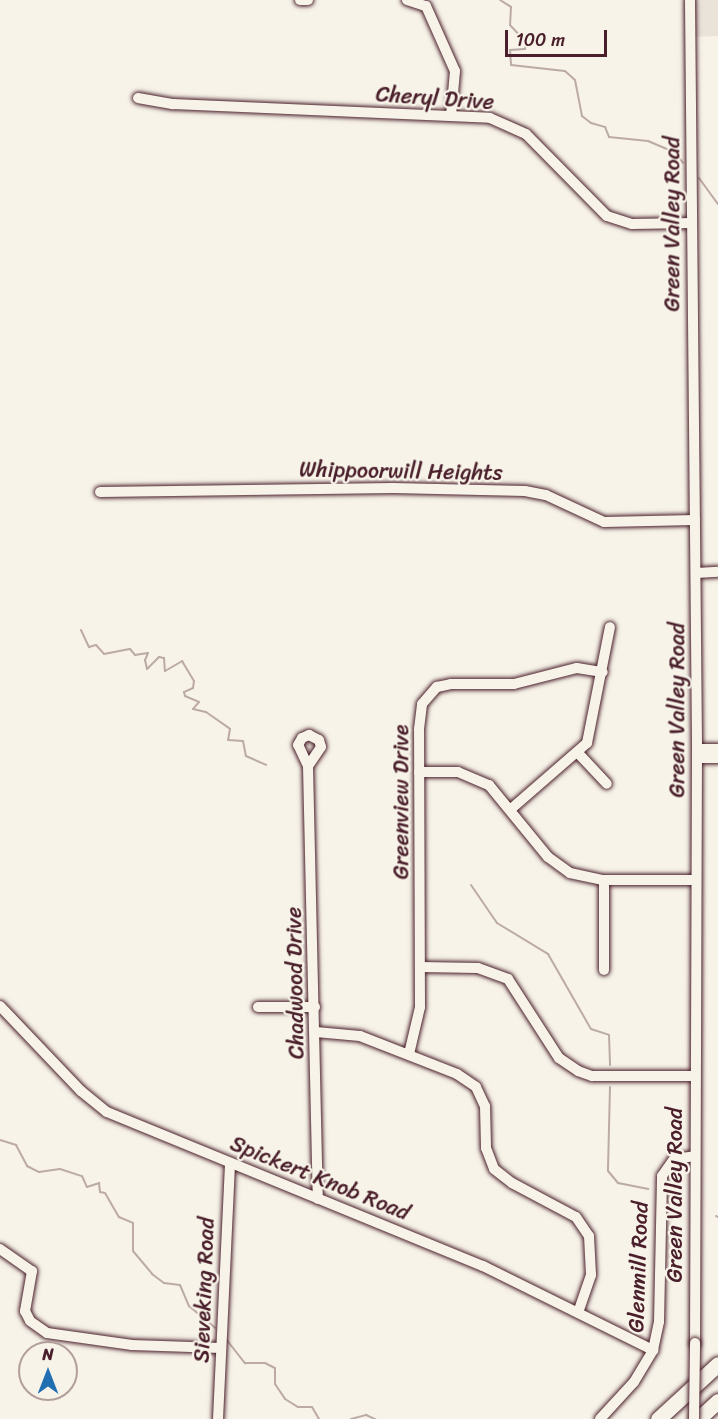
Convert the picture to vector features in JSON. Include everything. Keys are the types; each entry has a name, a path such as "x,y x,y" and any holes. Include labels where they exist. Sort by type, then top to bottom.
{"highway":[{"path":"658,1419 718,1364"},
{"path":"696,1419 718,1401"}],"street":[{"path":"300,0 308,0"},
{"path":"407,0 426,6 455,70 451,116"},
{"name":"Green Valley Road","path":"690,0 697,754 696,1419"},
{"name":"Cheryl Drive","path":"138,99 173,104 490,118 526,134 607,216 619,221 691,223"},
{"name":"Whippoorwill Heights","path":"100,492 393,488 525,491 546,495 604,522 695,520"},
{"path":"696,573 718,572"},
{"path":"511,809 579,753 592,726 610,627"},
{"name":"Greenview Drive","path":"409,1054 419,1022 421,967 420,712 426,697 437,687 451,684 524,682 577,668 603,672"},
{"path":"697,754 718,749"},
{"path":"579,753 607,784"},
{"path":"697,754 718,758"},
{"name":"Chadwood Drive","path":"308,766 316,1032 318,1199"},
{"path":"419,772 458,772 477,777 495,790 555,863 581,877 604,880 696,880"},
{"path":"604,880 604,970"},
{"path":"421,967 478,968 507,979 559,1058 578,1071 592,1076 695,1076"},
{"name":"Spickert Knob Road","path":"0,1006 98,1106 128,1122 473,1262 653,1350"},
{"path":"258,1007 315,1007"},
{"path":"316,1032 353,1034 457,1074 476,1087 485,1106 486,1148 494,1169 512,1183 569,1213 586,1229 592,1268 578,1312"},
{"name":"Glenmill Road","path":"600,1419 634,1382 653,1350 659,1322 662,1176 674,1159 695,1156"},
{"name":"Sieveking Road","path":"218,1419 230,1163"},
{"path":"0,1249 32,1271 24,1311 30,1321 47,1333 132,1345 221,1348"}],"shaded area":[{"path":"690,0 718,0 718,36 691,37"}],"waterway":[{"path":"500,0 511,7 510,25 526,42 525,49 510,50 511,65 565,71 575,80 582,116 591,123 605,127 609,137 648,141 676,153 683,163"},
{"path":"699,178 718,204"},
{"path":"81,630 89,647 96,645 104,654 130,649 135,655 148,653 145,660 147,669 159,657 164,658 165,671 182,661 194,681 193,688 184,692 185,696 199,702 193,709 206,712 230,729 228,740 243,741 246,756 266,765"},
{"path":"471,885 497,923 548,954 591,1029 609,1035 610,1065"},
{"path":"610,1087 608,1171 618,1183 648,1189"},
{"path":"0,1140 16,1145 27,1166 39,1172 60,1169 82,1176 87,1187 99,1183 100,1192 105,1193 119,1217 133,1223 133,1251 152,1274 164,1283 180,1285 189,1306 215,1328"},
{"path":"226,1339 245,1363 265,1363 275,1368 275,1384 285,1399 298,1407 312,1407 319,1419"},
{"path":"351,1419 366,1415 375,1419"}]}
